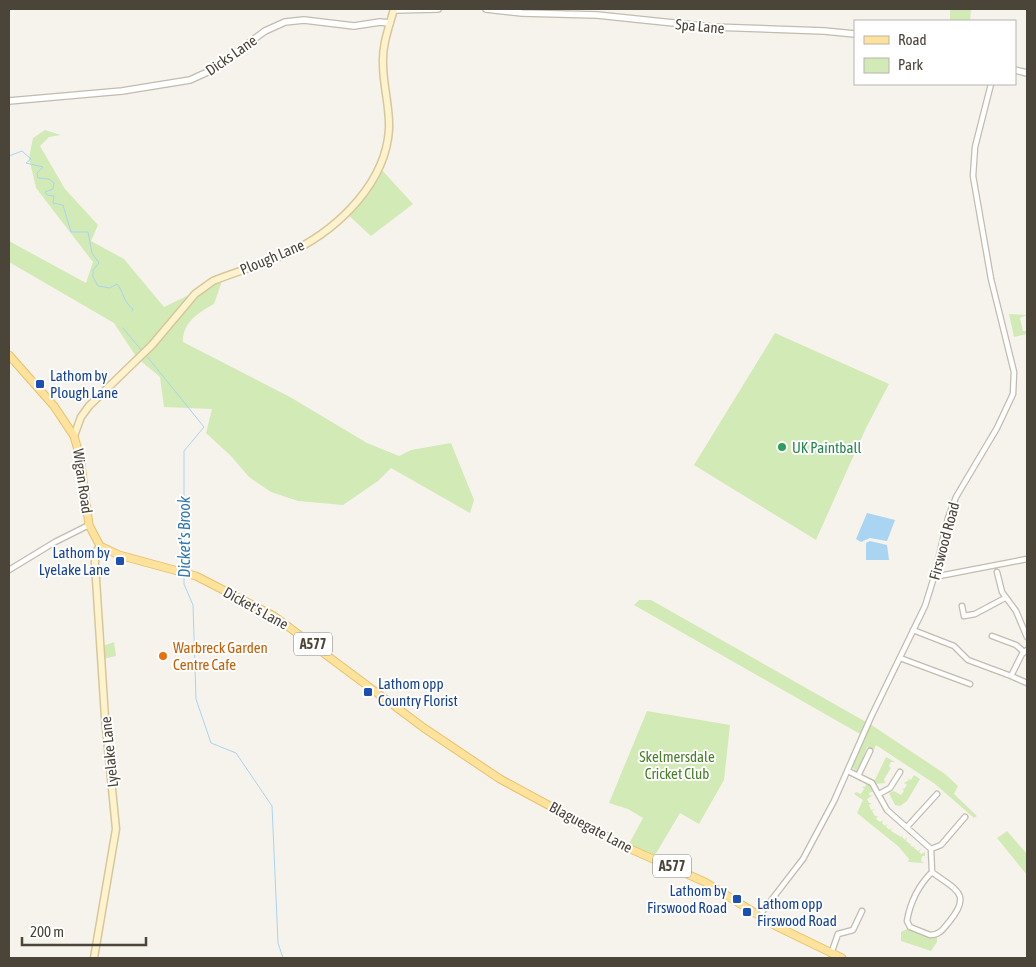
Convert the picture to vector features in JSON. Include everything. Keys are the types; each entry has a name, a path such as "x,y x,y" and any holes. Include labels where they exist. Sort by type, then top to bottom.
{"main road":[{"name":"Plough Lane","path":"74,436 84,412 146,350 200,289 220,278 298,249 337,221 361,196 379,167 389,133 382,57 394,9"},
{"name":"Wigan Road","path":"9,355 54,406 74,436 80,457 89,525 97,543"},
{"name":"Dicket's Lane","path":"97,543 119,555 192,574 279,619 424,728"},
{"name":"Lyelake Lane","path":"94,958 116,829 105,718 95,564 97,543"},
{"name":"Blaguegate Lane","path":"424,728 500,779 626,846 705,882 760,916 842,958"}],"street":[{"path":"394,9 438,9"},
{"name":"Spa Lane","path":"486,9 522,13 597,15 712,27 854,34"},
{"name":"Dicks Lane","path":"9,101 122,91 190,80 212,70 266,31 285,22 304,20 354,26 380,22 390,23"},
{"name":"Firswood Road","path":"760,916 803,859 848,771 861,738 913,630 934,577 948,518 956,496 997,428 1013,394 1015,386 1014,372 989,270 973,176 975,147 992,85"},
{"path":"9,570 55,542 89,525"},
{"path":"934,577 1027,559"},
{"path":"997,572 1005,598 1016,611 1027,636"},
{"path":"962,606 964,616 975,614 1005,598"},
{"path":"913,630 954,646 968,660 1027,683"},
{"path":"992,636 1026,651 1011,676"},
{"path":"900,658 970,684"},
{"path":"858,776 870,751"},
{"path":"848,771 872,783 887,810 931,849 932,872 912,900 907,921 910,927 930,935 941,932 960,909 961,904 956,890 932,872"},
{"path":"879,794 891,786 900,772"},
{"path":"907,827 937,794"},
{"path":"931,849 941,845 965,818"},
{"path":"831,954 838,934 853,930 862,910"}],"green space":[{"path":"950,9 971,9 970,20 950,20"},
{"path":"45,130 61,135 49,137 40,146 65,189 98,225 91,241 124,259 164,307 220,280 221,284 214,304 192,319 185,329 183,342 290,397 367,443 399,456 411,450 451,443 474,500 470,513 391,468 378,481 343,505 298,501 271,492 249,477 231,456 206,433 212,409 164,407 160,377 137,358 114,323 9,262 9,241 86,283 93,262 36,188 29,158 33,138"},
{"path":"380,168 413,204 371,236 347,214"},
{"path":"1009,314 1027,315 1020,318 1023,331 1027,331 1027,334 1014,337"},
{"name":"UK Paintball","path":"775,333 889,384 866,428 816,540 694,465"},
{"path":"639,600 651,600 866,722 860,734 634,605"},
{"path":"114,642 116,656 103,659 103,646"},
{"name":"Skelmersdale Cricket Club","path":"647,711 730,725 724,780 699,824 680,813 655,855 629,844 643,818 628,809 609,803"},
{"path":"870,724 945,774 958,786 954,794 977,816 974,818 935,784 876,745 874,750 867,747 858,773 852,767"},
{"path":"886,757 895,762 891,762 889,766 891,768 884,779 885,783 876,784 868,777 875,780"},
{"path":"914,775 920,779 907,801 900,806 895,805 889,793 894,791 901,795 904,791 902,788 904,789 907,785 904,783 909,780 907,778 911,780"},
{"path":"858,779 869,784 874,791 869,793 870,796 875,794 867,799 869,803 872,803 869,805 871,810 875,809 872,811 875,816 878,816 876,819 880,822 883,820 882,823 885,826 888,824 886,827 890,830 892,827 891,831 901,837 903,835 902,837 905,840 907,837 906,841 910,844 912,843 910,845 915,846 914,848 918,851 921,849 919,852 921,854 925,852 925,856 922,856 921,861 924,863 908,862 909,859 899,847 857,813 863,800 854,794 856,792 861,794 864,789 862,786 865,787 866,784"},
{"path":"1007,831 1027,854 1027,875 997,838"},
{"path":"909,928 937,937 937,942 931,951 901,941 901,932"}],"water":[{"path":"867,513 895,520 887,541 870,538 861,542 856,539"},
{"path":"870,541 887,545 889,560 866,560 866,543"}],"waterway":[{"path":"9,143 9,150"},
{"path":"9,156 22,151 31,159 26,163 43,167 37,173 38,178 49,179 54,183 53,189 45,192 47,195 54,196 53,203 63,205 71,232 88,232 92,253 99,263 93,270 93,277 98,286 110,288 117,284 127,303 133,309 132,311"},
{"name":"Dicket's Brook","path":"123,328 142,351"},
{"name":"Dicket's Brook","path":"145,354 204,427 184,451 184,569"},
{"name":"Dicket's Brook","path":"184,576 184,584 193,605 196,699 211,743 236,753 272,806 278,943 283,958"}],"place":[{"name":"Lathom by Plough Lane","path":"40,384"},
{"name":"UK Paintball","path":"782,447"},
{"name":"Lathom by Lyelake Lane","path":"120,561"},
{"name":"Warbreck Garden Centre Cafe","path":"163,656"},
{"name":"Lathom opp Country Florist","path":"368,692"},
{"name":"Lathom by Firswood Road","path":"737,899"},
{"name":"Lathom opp Firswood Road","path":"747,912"}]}
